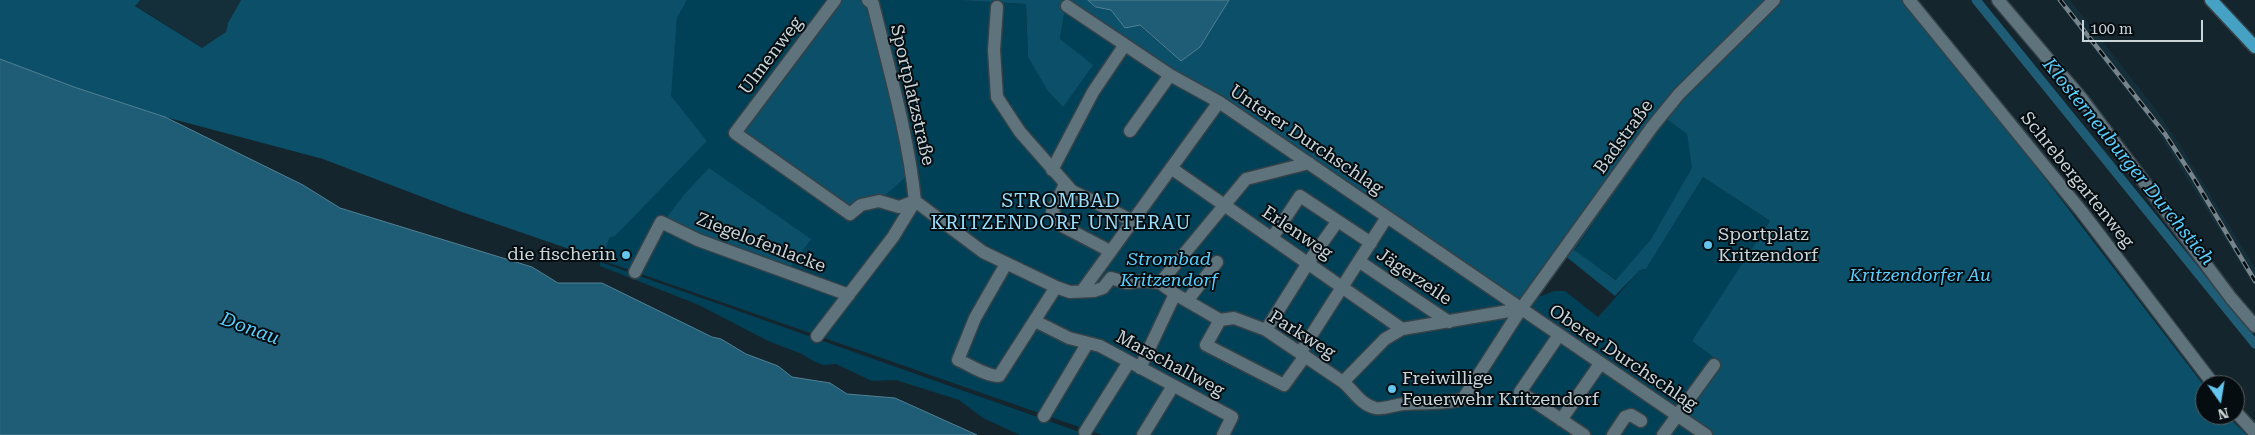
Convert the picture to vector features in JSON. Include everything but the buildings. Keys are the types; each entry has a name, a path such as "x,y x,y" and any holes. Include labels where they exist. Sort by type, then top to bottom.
{"main road":[{"path":"2211,0 2255,47"}],"street":[{"name":"Ulmenweg","path":"836,0 735,133 850,214 861,205 879,201 899,207 915,201"},
{"name":"Sportplatzstraße","path":"868,0 873,4 892,80 910,160 915,201"},
{"name":"Badstraße","path":"1343,382 1350,388 1356,398 1376,408 1404,404 1450,403 1463,399 1521,309 1652,127 1678,94 1774,0"},
{"name":"Schrebergartenweg","path":"1909,0 2082,212 2206,375"},
{"path":"1998,0 2082,99 2225,290 2254,322"},
{"name":"Unterer Durchschlag","path":"1067,6 1124,46 1170,75 1220,102 1521,309"},
{"path":"997,7 994,50 997,97 1020,132 1072,191 1132,221"},
{"path":"1052,170 1093,92 1124,46"},
{"path":"1130,131 1170,75"},
{"path":"1082,291 1220,102"},
{"path":"817,336 893,237 915,201 983,252 1006,264 1070,292 1094,291 1103,288 1111,278 1127,283 1143,281 1160,283 1246,179 1308,163"},
{"name":"Erlenweg","path":"1171,168 1344,286 1402,329"},
{"path":"1065,184 1052,212 1064,227 1110,251"},
{"path":"1272,238 1300,196 1371,243"},
{"path":"1220,320 1206,345 1284,385 1387,217"},
{"name":"Ziegelofenlacke","path":"635,272 661,222 698,240 849,295"},
{"path":"1266,330 1308,262 1337,222"},
{"path":"1187,301 1217,262"},
{"name":"Jägerzeile","path":"1360,262 1449,322"},
{"path":"1006,264 975,318 958,360 999,376 1056,287"},
{"name":"Parkweg","path":"1160,283 1220,320 1234,318 1266,330 1343,382"},
{"path":"1085,432 1134,365 1175,294"},
{"path":"1343,382 1385,339 1402,329 1521,309"},
{"name":"Oberer Durchschlag","path":"1521,309 1706,435"},
{"name":"Marschallweg","path":"1035,321 1069,338 1100,346 1232,417 1223,435"},
{"path":"1559,335 1520,392 1584,435"},
{"path":"1044,416 1087,344"},
{"path":"1561,420 1600,364"},
{"path":"1662,435 1714,365"},
{"path":"1143,435 1173,386"},
{"path":"1613,435 1625,417 1631,415 1641,421"},
{"path":"2245,422 2255,433"}],"shaded area":[{"path":"140,0 241,0 228,23 226,32 202,48 135,5"},
{"path":"2056,0 2070,0 2154,107 2180,145 2255,268 2255,287 2155,127"}],"green space":[{"path":"0,0 140,0 135,6 202,48 226,32 228,23 241,0 687,0 677,18 671,96 707,141 615,236 610,237 601,260 459,211 323,159 165,117 74,87 0,59"},
{"name":"Strombad Kritzendorf","path":"687,0 956,0 1026,4 1028,57 1060,39 1065,8 1536,298 1554,291 1565,291 1598,317 1640,270 1646,269 1703,177 1770,221 1693,341 1720,361 1706,435 1102,435 601,260 610,237 615,235 707,141 670,96 677,18"},
{"path":"839,0 863,0 870,7 909,174 882,198 849,210 739,132"},
{"name":"Kritzendorfer Au","path":"956,0 1088,0 1096,7 1111,10 1125,28 1139,25 1181,61 1200,47 1229,0 1908,0 2196,375 2195,425 2236,425 2247,435 1706,435 1676,415 1720,362 1692,341 1770,221 1703,177 1646,269 1640,270 1615,296 1559,251 1520,305 1065,8 1060,39 1093,65 1063,107 1048,91 1028,57 1026,4","holes":["1667,119 1687,134 1692,168 1651,239 1616,280 1574,250"]},
{"path":"1667,118 1687,133 1693,168 1651,239 1617,280 1574,251"},
{"path":"709,168 811,239 788,270 665,220 683,196"},
{"path":"600,262 1088,435 1020,435 983,418 959,400 896,380 872,381 836,364 823,365 813,361 802,354 768,341 699,305 600,266"}],"water":[{"path":"1088,0 1229,0 1200,47 1181,61 1140,25 1125,28 1111,10 1096,7"},
{"name":"Donau","path":"0,59 74,87 165,117 303,185 340,208 532,267 558,283 602,283 712,337 721,339 746,354 778,366 792,377 830,383 847,394 895,398 977,435 0,435"}],"waterway":[{"name":"Klosterneuburger Durchstich","path":"1976,0 2255,344"}],"railway":[{"path":"2060,0 2165,134 2255,281"}],"place":[{"name":"Sportplatz Kritzendorf","path":"1708,245"},
{"name":"die fischerin","path":"626,255"},
{"name":"Freiwillige Feuerwehr Kritzendorf","path":"1392,389"}],"district":[{"name":"STROMBAD KRITZENDORF UNTERAU","path":"1061,212"}]}
